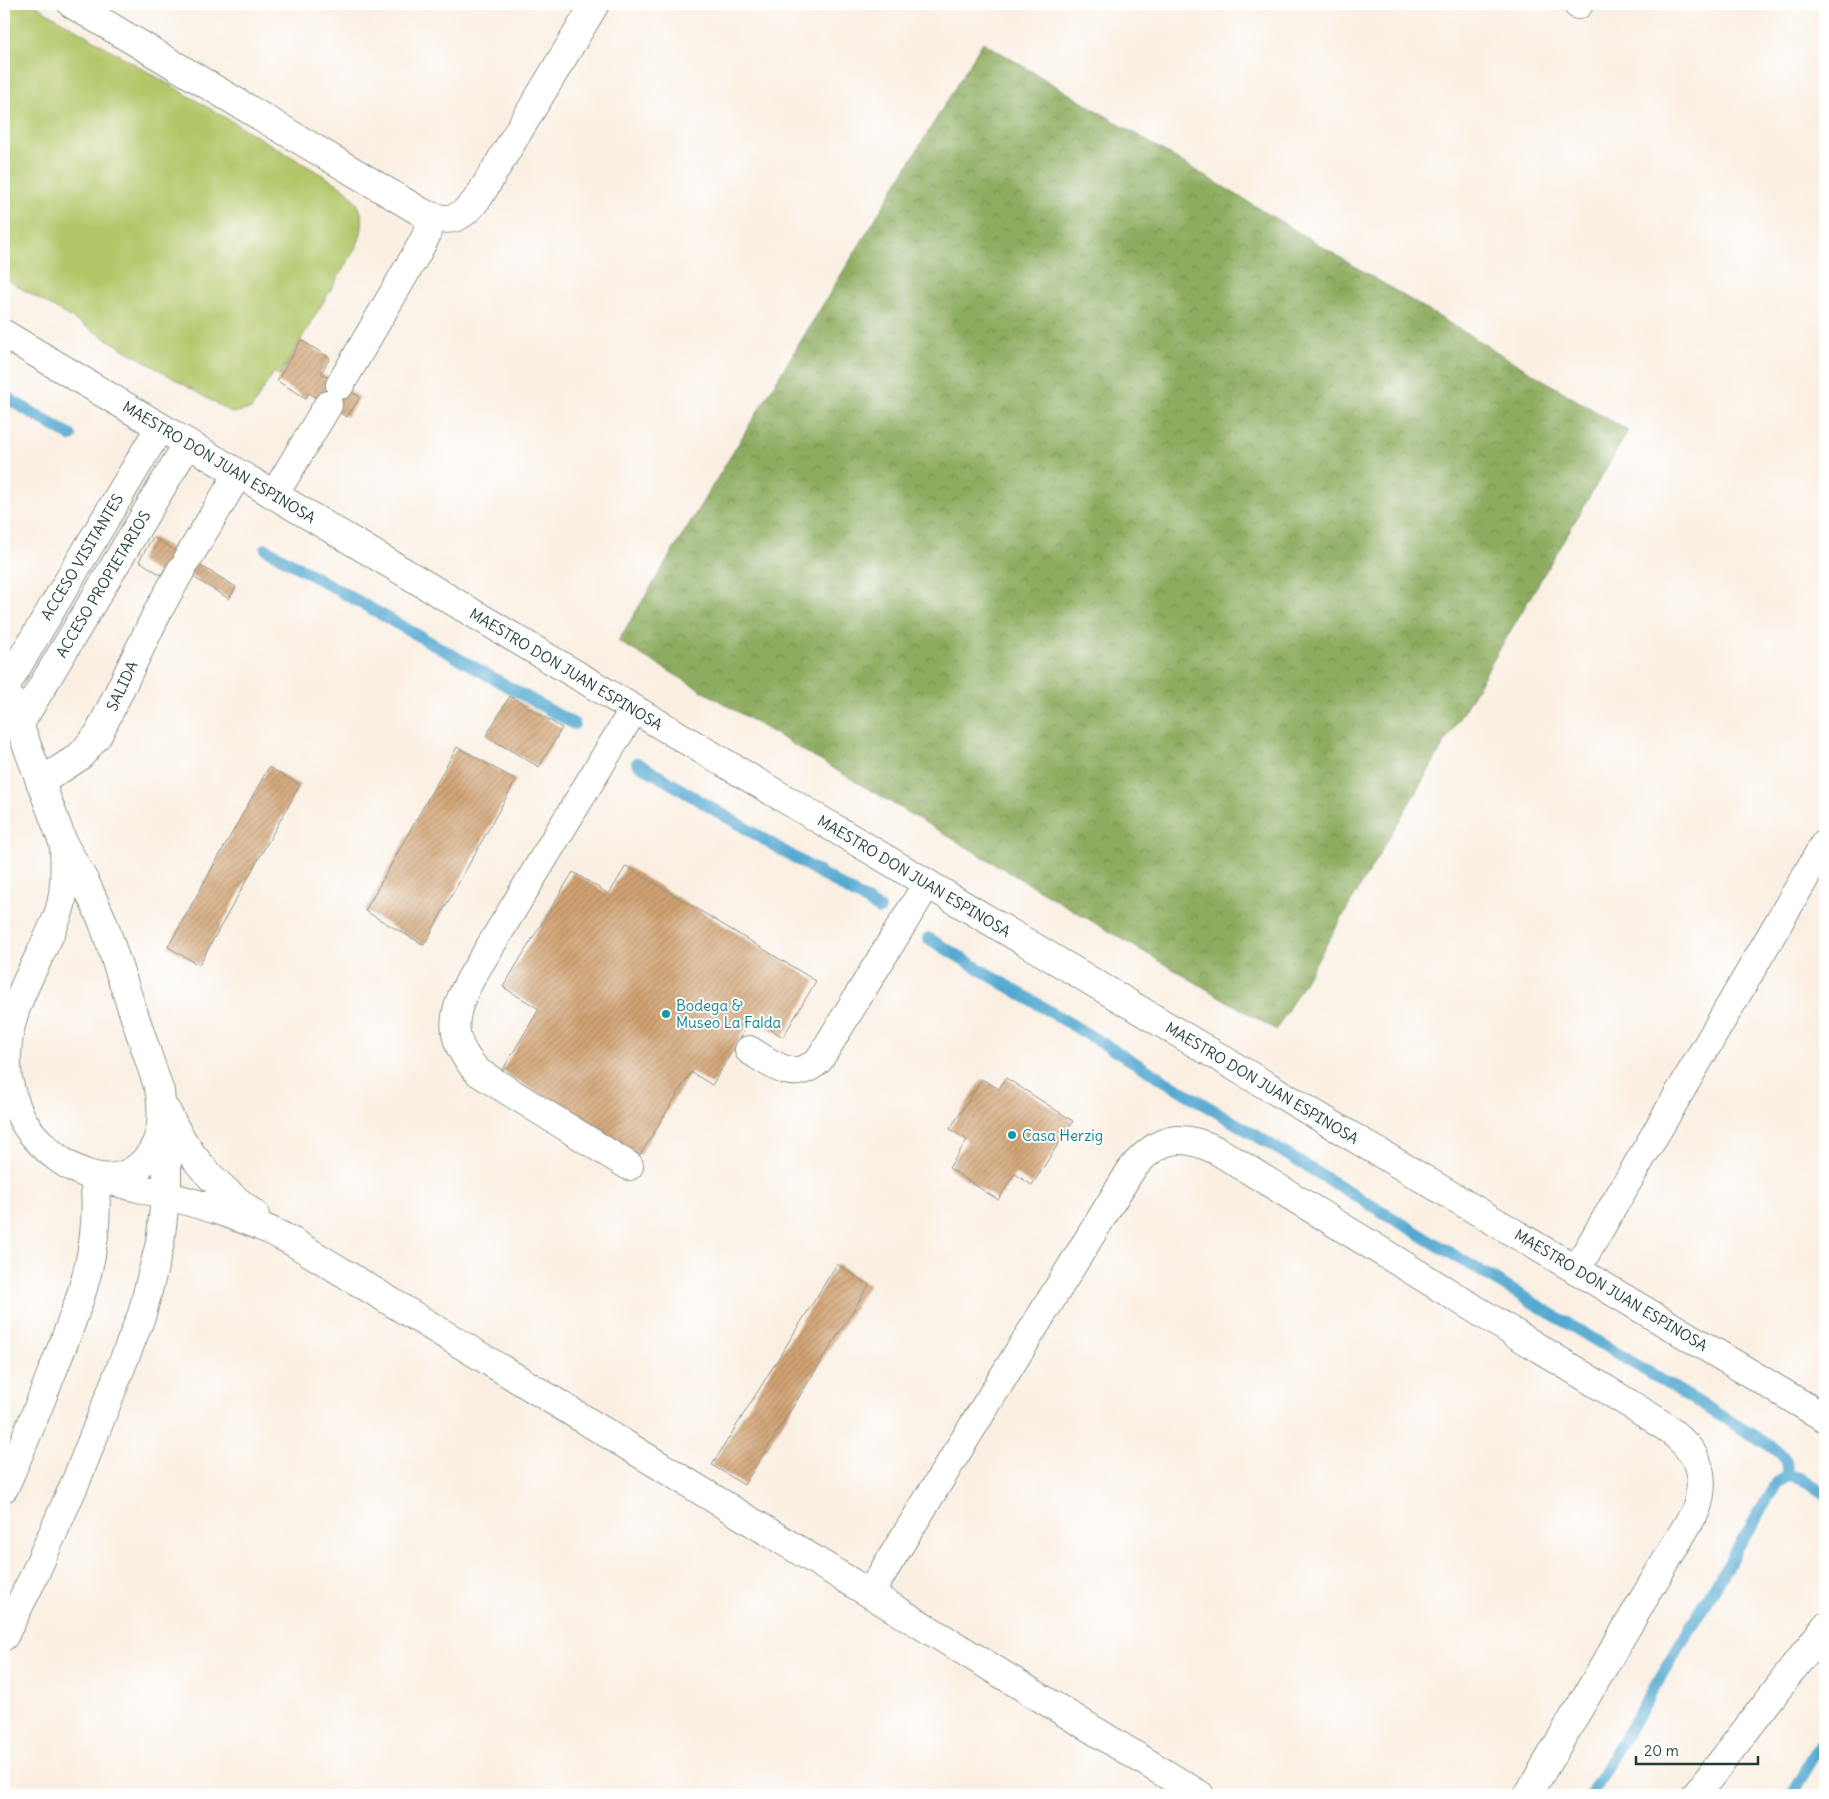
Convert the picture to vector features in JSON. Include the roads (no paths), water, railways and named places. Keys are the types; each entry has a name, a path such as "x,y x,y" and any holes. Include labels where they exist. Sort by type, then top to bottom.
{"street":[{"path":"72,4 421,212 443,220 454,219 464,214 472,206 595,4"},
{"path":"274,495 418,251 426,236 431,217"},
{"name":"MAESTRO DON JUAN ESPINOSA","path":"4,334 1825,1418"},
{"name":"ACCESO VISITANTES","path":"4,686 160,427"},
{"name":"ACCESO PROPIETARIOS","path":"19,725 188,443"},
{"name":"SALIDA","path":"40,782 79,757 98,735 158,611 238,474"},
{"path":"4,686 64,845 86,884 102,922 172,1125 194,1160 224,1191 293,1242"},
{"path":"629,1166 478,1072 466,1059 458,1044 455,1029 456,1014 460,1000 474,973 634,709"},
{"path":"1576,1270 1825,843"},
{"path":"64,845 64,878 60,907 54,924 13,994 4,1048 12,1095 34,1136 56,1157 94,1176 233,1214 293,1242 1200,1795"},
{"path":"749,1050 782,1069 791,1072 801,1072 811,1068 819,1060 927,884"},
{"path":"4,1636 76,1482 142,1314 160,1243 166,1196 168,1171 160,1092"},
{"path":"4,1100 26,1123"},
{"path":"94,1176 108,1179 120,1178 132,1172 151,1153 162,1125"},
{"path":"870,1593 1131,1170 1141,1158 1154,1148 1170,1141 1186,1139 1203,1143 1654,1420 1682,1440 1692,1453 1699,1467 1702,1482 1701,1497 1696,1510 1528,1795"},
{"path":"4,1488 82,1296 92,1256 97,1216 94,1176"},
{"path":"1696,1795 1825,1627"}],"waterway":[{"path":"4,396 71,436"},
{"path":"266,549 574,724"},
{"path":"637,763 880,909"},
{"path":"928,938 1774,1448 1785,1460 1787,1475"},
{"path":"1590,1795 1777,1483 1787,1475 1800,1478 1825,1494"},
{"path":"1791,1795 1825,1738"}],"place":[{"name":"Bodega & Museo La Falda","path":"666,1014"},
{"name":"Casa Herzig","path":"1012,1135"}]}
